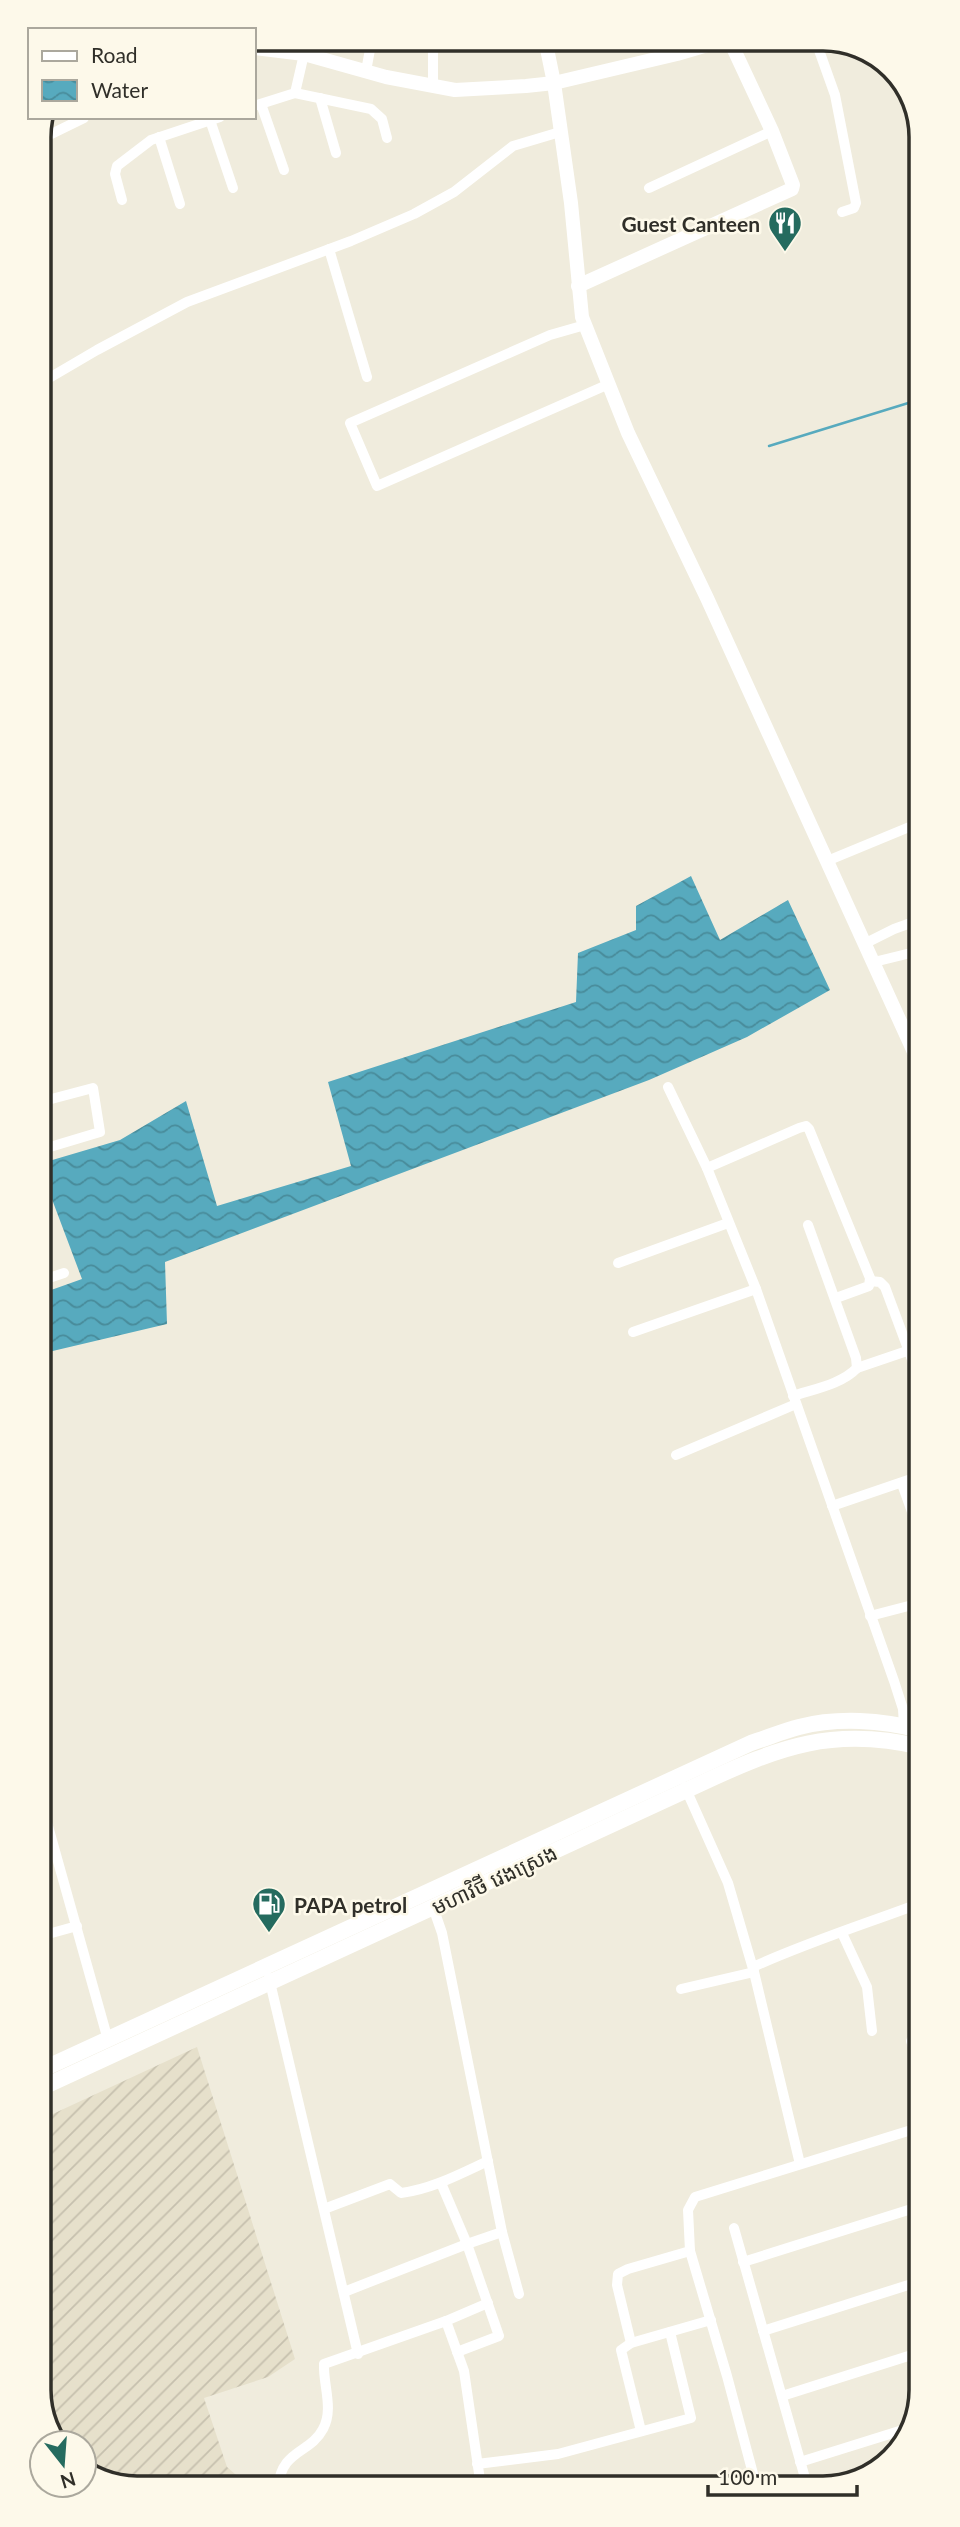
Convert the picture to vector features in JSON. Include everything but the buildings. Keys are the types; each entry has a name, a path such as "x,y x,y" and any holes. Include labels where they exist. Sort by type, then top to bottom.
{"main road":[{"name":"មហាវិថី វេងស្រេង","path":"51,2066 433,1907 682,1783 751,1743 799,1727 844,1721 909,1728"},
{"name":"មហាវិថី វេងស្រេង","path":"51,2083 267,1975 682,1783 779,1749 836,1738 881,1739 909,1745"}],"street":[{"path":"279,51 304,54 454,90 554,83 687,51"},
{"path":"366,71 370,51"},
{"path":"433,51 433,86"},
{"path":"547,51 554,83 585,325 628,433 707,598 909,1041"},
{"path":"578,286 792,189 793,185 772,131 735,51"},
{"path":"819,51 835,96 856,203 854,208 842,212"},
{"path":"295,93 304,54"},
{"path":"284,170 258,105 295,93 371,109 382,119 387,138"},
{"path":"320,97 336,153"},
{"path":"51,134 82,119"},
{"path":"122,200 115,170 151,140 215,119 233,188"},
{"path":"649,188 772,131"},
{"path":"51,377 187,302 414,215 453,192 513,146 560,132"},
{"path":"159,137 180,204"},
{"path":"329,249 367,377"},
{"path":"585,325 550,335 350,423 377,486 609,384"},
{"path":"827,861 909,827"},
{"path":"866,943 909,924"},
{"path":"874,962 909,953"},
{"path":"668,1087 707,1168 756,1289 909,1722"},
{"path":"51,1099 93,1088 100,1132 51,1147"},
{"path":"707,1168 806,1126 870,1282"},
{"path":"618,1263 728,1223"},
{"path":"808,1225 836,1298 857,1368"},
{"path":"51,1277 64,1273"},
{"path":"836,1298 869,1286 870,1282"},
{"path":"870,1282 880,1282 885,1287 909,1356"},
{"path":"633,1332 756,1289"},
{"path":"676,1455 851,1374 857,1368 907,1351"},
{"path":"832,1506 909,1481"},
{"path":"902,1484 909,1503"},
{"path":"870,1616 909,1606"},
{"path":"682,1783 728,1883 754,1969 800,2164"},
{"path":"51,1853 77,1926 108,2040"},
{"path":"433,1907 442,1933 502,2232 519,2294"},
{"path":"681,1989 754,1969 797,1947 909,1908"},
{"path":"51,1933 77,1926"},
{"path":"842,1933 867,1987 872,2031"},
{"path":"267,1975 358,2354"},
{"path":"753,2476 690,2251 688,2210 695,2197 909,2131"},
{"path":"324,2209 390,2184 401,2193 441,2183 488,2161"},
{"path":"441,2183 467,2244 499,2336 457,2352"},
{"path":"743,2262 909,2210"},
{"path":"734,2228 804,2476"},
{"path":"344,2292 502,2232"},
{"path":"631,2343 617,2286 618,2274 690,2251"},
{"path":"763,2331 909,2285"},
{"path":"280,2476 286,2461 316,2439 324,2428 328,2408 324,2364 358,2354 488,2303"},
{"path":"641,2431 621,2350 631,2343 711,2319"},
{"path":"446,2321 464,2371 479,2476"},
{"path":"477,2464 558,2454 691,2418 670,2332"},
{"path":"782,2396 909,2356"},
{"path":"800,2462 899,2431"}],"shaded area":[{"path":"197,2047 295,2359 268,2377 204,2398 227,2467 237,2476 131,2476 104,2470 98,2467 98,2429 60,2429 51,2402 51,2115"}],"water":[{"path":"691,876 720,940 788,900 830,990 747,1037 649,1080 165,1262 167,1324 51,1351 51,1290 82,1279 51,1197 51,1160 120,1140 186,1101 217,1206 351,1166 328,1082 576,1002 578,953 636,930 636,906"}],"waterway":[{"path":"769,446 909,403"}],"place":[{"name":"Guest Canteen","path":"785,253"},
{"name":"PAPA petrol","path":"269,1934"}]}
